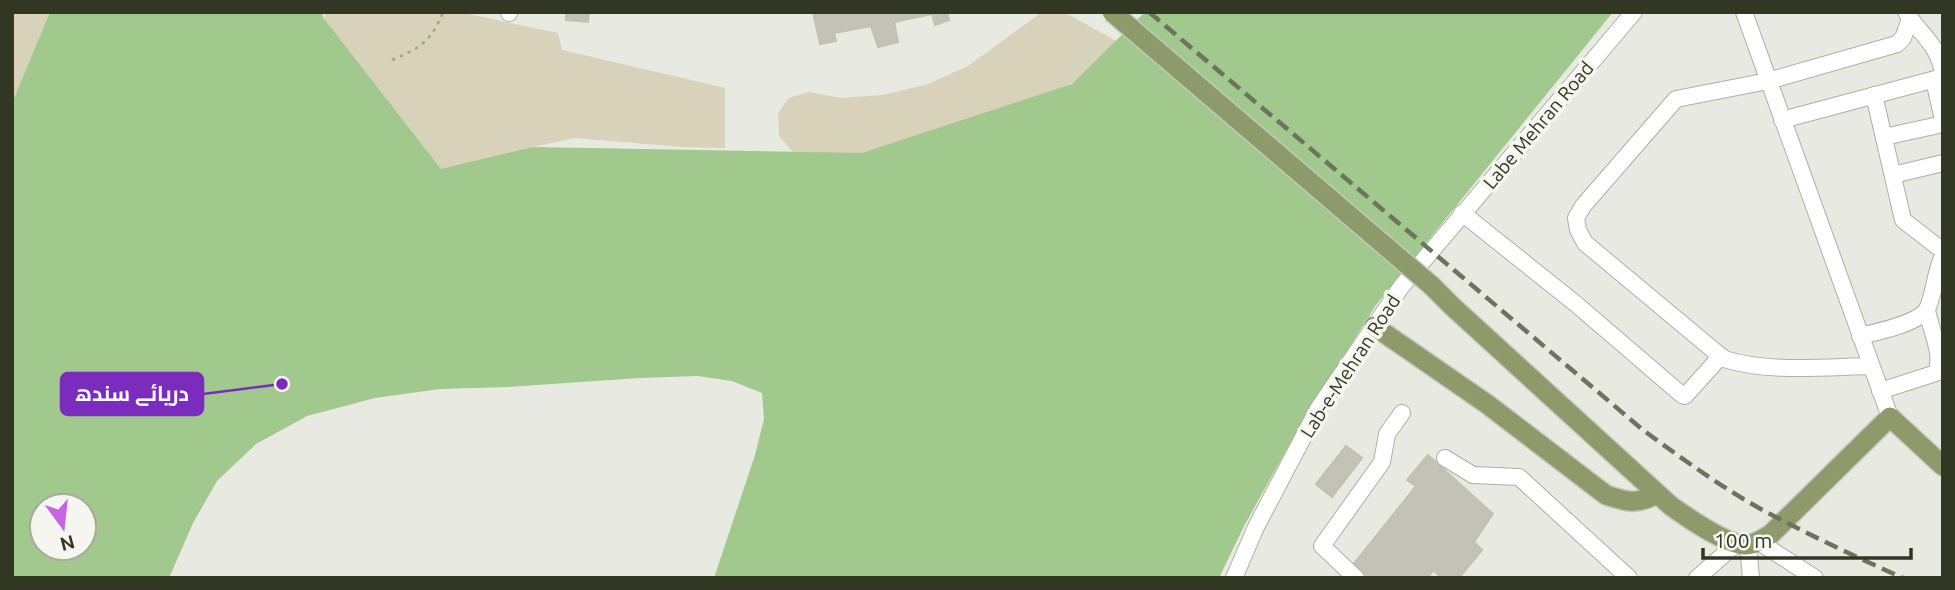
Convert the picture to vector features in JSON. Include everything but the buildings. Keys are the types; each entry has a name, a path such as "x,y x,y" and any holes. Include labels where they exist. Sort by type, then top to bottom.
{"main road":[{"path":"1112,12 1432,286 1657,494 1696,523 1748,543 1771,534 1890,416 1943,466"},
{"path":"1374,326 1487,404 1606,495 1628,502 1643,501 1657,494"}],"street":[{"name":"Labe Mehran Road","path":"1441,238 1634,12"},
{"path":"1744,12 1890,416"},
{"path":"1871,366 1763,367 1742,365 1721,356 1585,243 1578,230 1576,218 1583,206 1676,99 1768,81 1898,44 1903,38 1908,15"},
{"path":"1884,137 1942,118 1939,58 1933,46 1908,15"},
{"path":"1782,120 1940,76"},
{"path":"1874,95 1903,220 1943,254 1927,310 1935,337 1938,367 1936,373 1880,391"},
{"path":"1893,176 1943,163"},
{"path":"1462,213 1576,304 1682,395 1685,396 1721,356"},
{"name":"Lab-e-Mehran Road","path":"1234,578 1255,527 1318,410 1401,287 1441,238"},
{"path":"1860,336 1908,322 1927,310"},
{"path":"1356,578 1322,546 1382,462 1387,434 1402,414"},
{"path":"1445,458 1474,475 1519,477 1629,578"},
{"path":"1697,578 1748,543"},
{"path":"1748,543 1751,578"},
{"path":"1748,543 1815,578"}],"path":[{"path":"391,60 424,44 443,12"}],"shaded area":[{"path":"12,12 50,12 12,103"},
{"path":"50,12 321,12 441,169 533,147 862,153 1072,84 1145,12 1613,12 1376,305 1299,427 1244,526 1219,578 714,578 755,455 764,419 762,393 732,381 698,376 440,389 375,398 307,416 256,444 217,481 193,523 169,578 12,578 12,103"},
{"path":"325,12 459,12 558,33 562,50 725,88 725,148 575,138 533,147 466,176 441,169 390,112 325,20"},
{"path":"1042,12 1064,12 1134,51 952,145 802,162 779,136 778,113 789,98 809,92 840,98 883,95 928,84 968,66"}],"railway":[{"path":"1149,12 1643,430 1759,508 1903,578"}],"place":[{"name":"دریائے سندھ","path":"282,384"}]}
